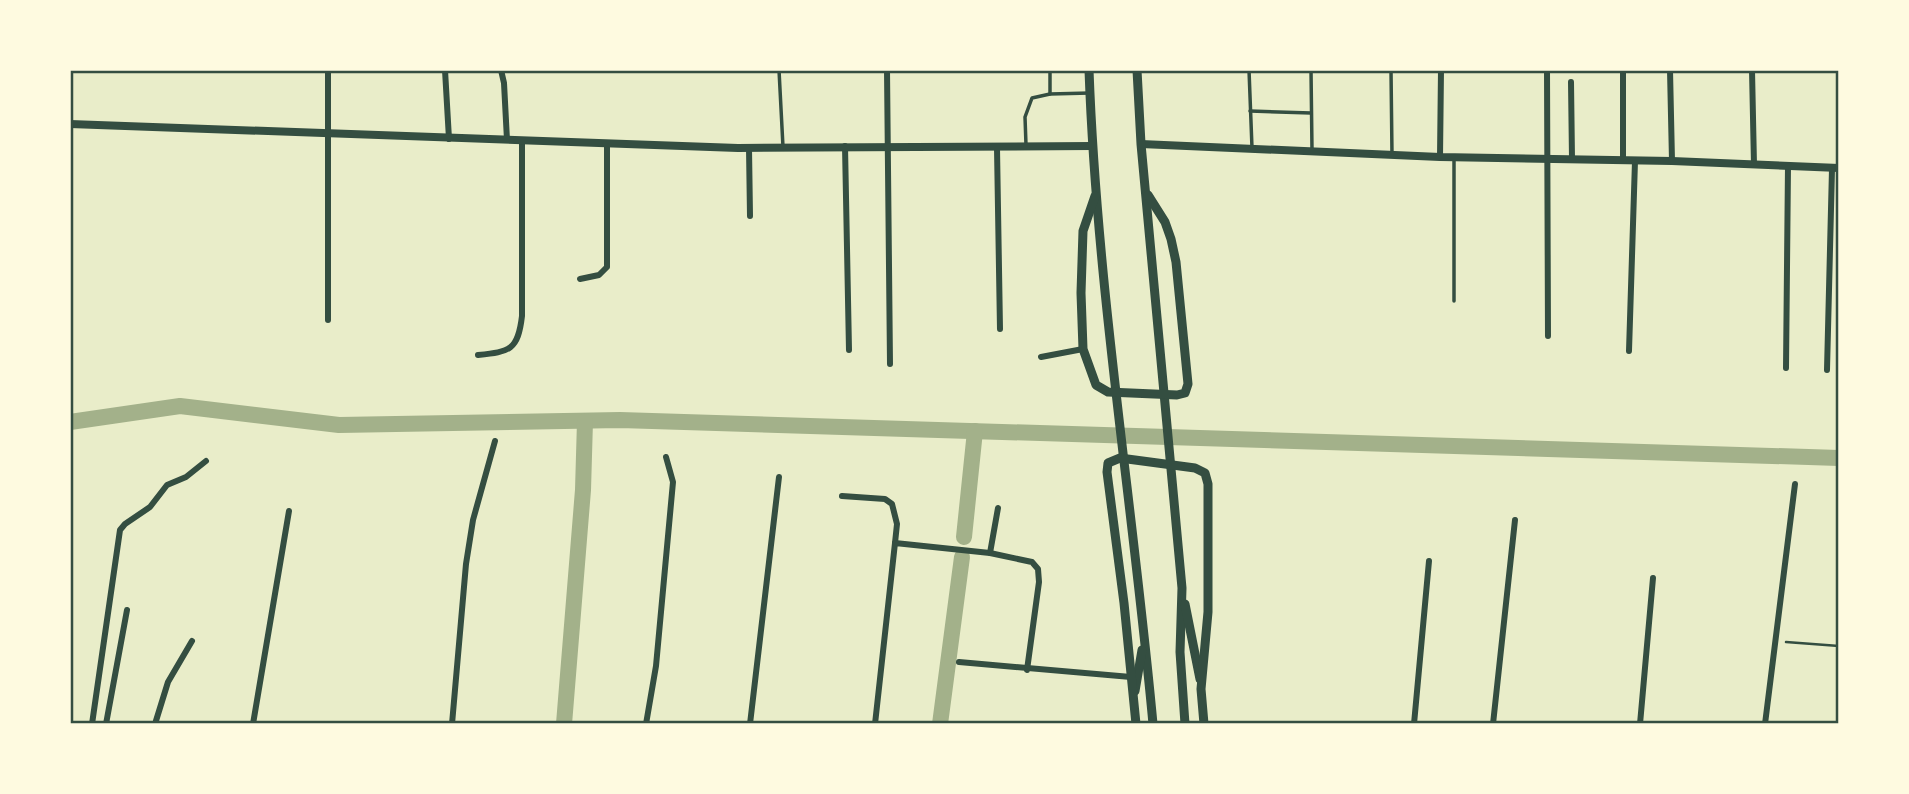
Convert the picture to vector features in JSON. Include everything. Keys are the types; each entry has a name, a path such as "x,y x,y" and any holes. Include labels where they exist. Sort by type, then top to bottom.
{"main road":[{"path":"1089,70 1101,251 1153,724"},
{"path":"1137,70 1141,144 1182,588 1202,689"},
{"path":"1096,193 1083,231 1081,254 1083,349 1097,385 1108,392 1185,393 1188,384 1171,239 1165,222 1147,193"},
{"path":"1136,724 1107,472 1108,463 1120,458 1195,468 1205,473 1208,484 1208,612 1202,689 1204,724"},
{"path":"1182,588 1180,652 1185,724"},
{"path":"1134,704 1144,636"}],"street":[{"path":"328,70 328,320"},
{"path":"445,70 449,139"},
{"path":"501,70 507,140"},
{"path":"887,70 890,363"},
{"path":"1440,157 1441,70"},
{"path":"1547,70 1548,335"},
{"path":"1623,70 1623,161"},
{"path":"1670,70 1672,161"},
{"path":"1752,70 1754,165"},
{"path":"1571,82 1572,159"},
{"path":"70,124 749,148 1092,146"},
{"path":"478,355 495,354 510,348 520,337 522,141"},
{"path":"580,279 599,275 607,267 607,144"},
{"path":"1141,144 1440,157 1672,161 1835,169 1827,370"},
{"path":"845,146 849,351"},
{"path":"749,148 750,216"},
{"path":"997,148 1000,329"},
{"path":"1629,351 1635,161"},
{"path":"1786,368 1788,166"},
{"path":"1041,357 1083,349"},
{"path":"452,724 466,564 473,520 495,441"},
{"path":"646,724 656,666 673,482 666,457"},
{"path":"92,724 120,530 150,507 167,485 187,477 206,461"},
{"path":"750,724 779,477"},
{"path":"1766,724 1796,484"},
{"path":"842,496 885,499 892,504 897,524 875,724"},
{"path":"990,553 998,508"},
{"path":"253,724 289,510"},
{"path":"1493,724 1514,520"},
{"path":"895,543 990,553 1032,562 1038,569 1039,582 1027,670"},
{"path":"1414,724 1429,561"},
{"path":"1640,724 1653,578"},
{"path":"106,724 127,610"},
{"path":"155,724 168,682 192,641"},
{"path":"959,662 1131,677"}],"lane":[{"path":"779,70 783,147"},
{"path":"1049,70 1051,94"},
{"path":"1249,70 1252,148"},
{"path":"1311,70 1312,150"},
{"path":"1391,70 1392,155"},
{"path":"1026,147 1027,108 1032,98 1051,94 1090,93"},
{"path":"1250,111 1311,113"},
{"path":"1454,157 1454,301"}],"path":[{"path":"1776,642 1839,646"}],"waterway":[{"path":"70,422 180,406 339,425 620,420 1839,458"},
{"path":"564,724 583,490 585,421"},
{"path":"964,537 975,431"},
{"path":"940,724 962,557"}]}
